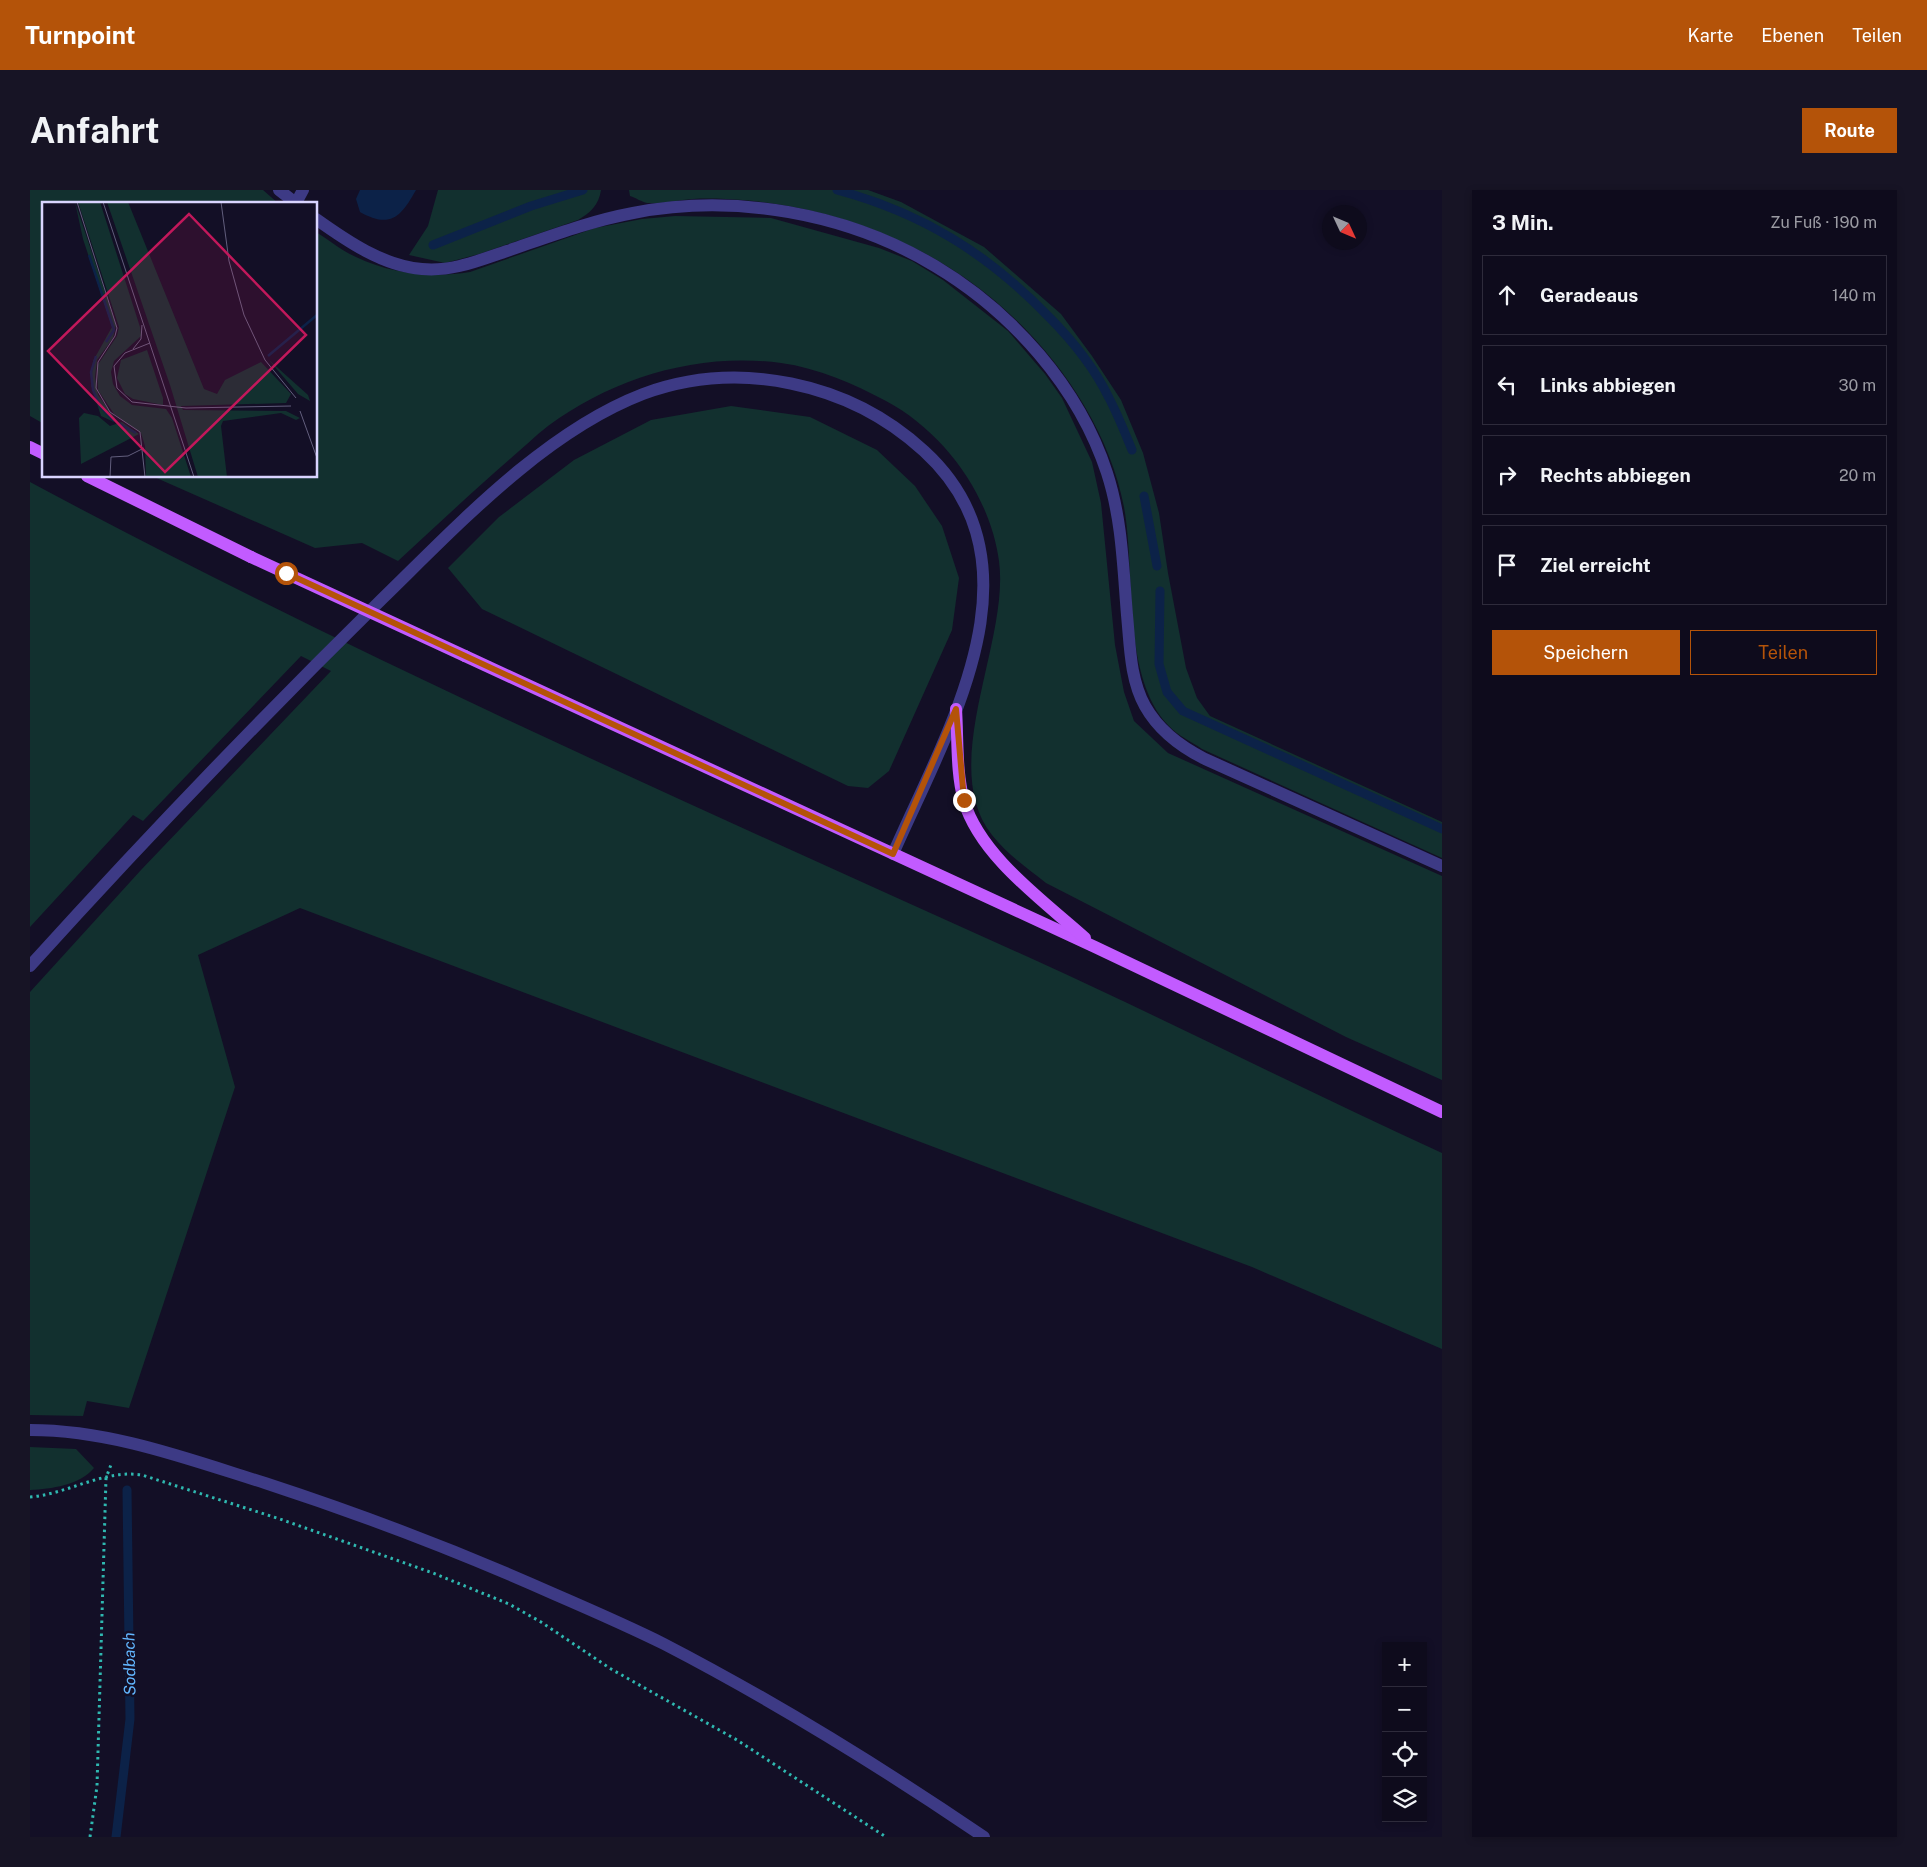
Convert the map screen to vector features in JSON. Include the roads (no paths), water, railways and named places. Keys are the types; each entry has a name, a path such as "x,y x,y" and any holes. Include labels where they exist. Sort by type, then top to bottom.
{"main road":[{"path":"30,447 42,453"},
{"path":"91,478 251,557 1095,946 1442,1112"},
{"path":"956,709 964,800 978,831 1001,860 1095,946"}],"street":[{"path":"279,190 294,202"},
{"path":"297,202 303,190"},
{"path":"318,220 361,249 412,268 436,270 465,265 578,227 636,212 688,207 754,208 812,217 863,232 908,251 937,267 986,302 1027,340 1065,388 1090,432 1108,475 1118,518 1134,679 1145,706 1156,722 1174,739 1205,759 1442,866"},
{"path":"30,966 156,829 290,688 455,528 550,446 617,406 662,388 686,382 728,377 773,380 807,386 839,398 904,434 934,461 952,484 970,517 982,554 985,576 978,640 956,709 893,854"},
{"path":"30,1430 120,1439 290,1491 474,1559 625,1625 702,1665 818,1731 984,1837"}],"water":[{"path":"360,190 416,190 405,207 394,218 379,220 360,212 356,199"}],"waterway":[{"path":"433,245 531,206 583,190"},
{"path":"837,190 868,199 925,223 977,255 1025,293 1082,354 1112,404 1132,450"},
{"path":"1144,496 1157,566"},
{"path":"1160,591 1159,664 1167,692 1183,711 1442,829"},
{"name":"Sodbach","path":"116,1837 130,1719 127,1490"}]}
